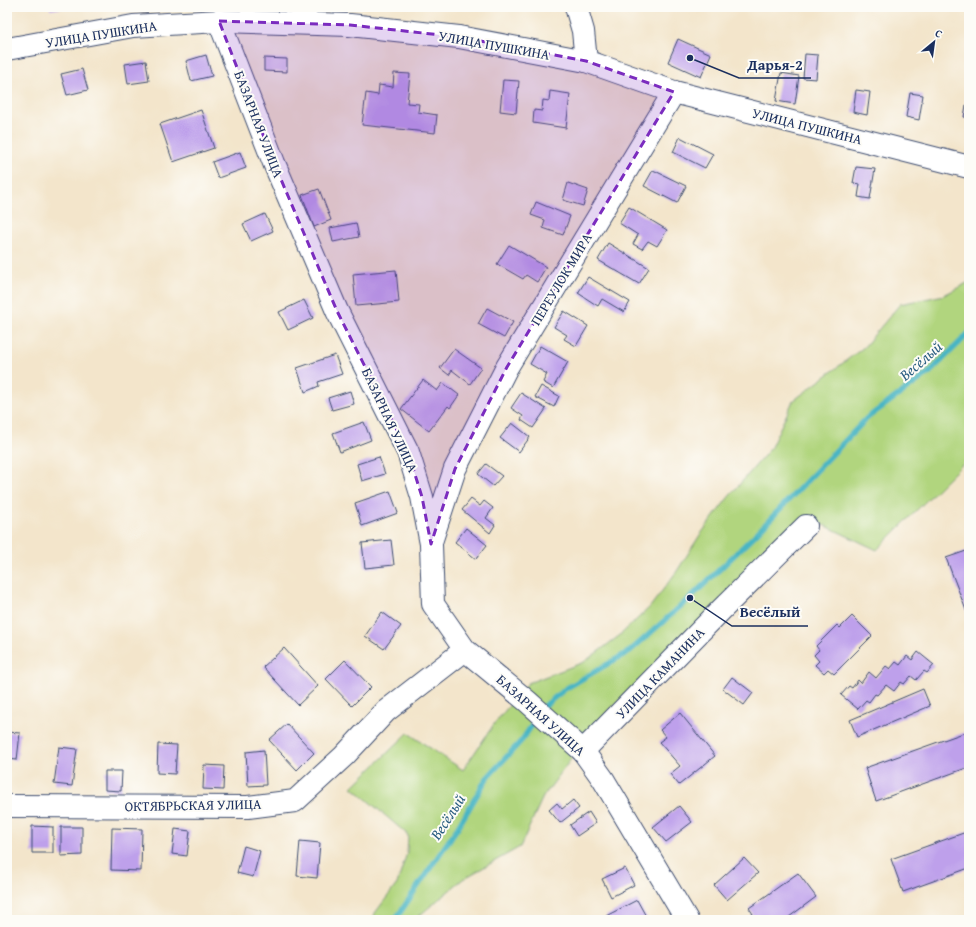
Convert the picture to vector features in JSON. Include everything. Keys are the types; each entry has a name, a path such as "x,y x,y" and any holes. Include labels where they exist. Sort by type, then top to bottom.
{"street":[{"path":"576,7 583,30 586,61"},
{"name":"УЛИЦА ПУШКИНА","path":"7,49 133,16 219,21 350,25 459,37 586,61 674,92 969,167"},
{"name":"БАЗАРНАЯ УЛИЦА","path":"219,21 274,164 337,311 408,452 422,497 430,544 433,604 465,650 528,701 584,752 603,779 688,920"},
{"name":"ПЕРЕУЛОК МИРА","path":"430,544 455,469 507,367 674,92"},
{"name":"ПЕРЕУЛОК МИРА","path":"416,474 439,481 455,469"},
{"name":"УЛИЦА КАМАНИНА","path":"584,752 722,609 806,526"},
{"name":"ОКТЯБРЬСКАЯ УЛИЦА","path":"7,806 248,807 295,801 344,756 386,711 465,650"}],"highlighted area":[{"path":"219,21 350,25 459,37 586,61 674,92 507,367 455,469 431,544 422,497 408,452 337,311 274,163"}],"green space":[{"path":"969,282 969,458 877,550 826,526 803,520 600,720 543,797 520,847 463,879 414,920 373,920 375,913 397,884 407,853 408,835 352,787 408,733 463,770 494,724 528,683 584,662 619,636 650,607 727,499 770,449 793,401 864,347 900,304 944,295"}],"building":[{"path":"50,7 64,7 64,8 50,10"},
{"path":"678,39 711,54 701,77 668,62"},
{"path":"805,54 818,55 816,79 803,78"},
{"path":"206,55 212,76 191,81 186,61"},
{"path":"264,58 287,59 287,72 264,71"},
{"path":"146,61 149,81 128,84 125,64"},
{"path":"82,69 88,90 67,95 61,74"},
{"path":"394,73 410,74 407,103 419,104 418,112 437,115 435,133 362,125 366,93 378,95 379,85 393,87"},
{"path":"781,73 799,76 795,104 776,101"},
{"path":"503,80 519,81 516,113 500,111"},
{"path":"856,90 870,92 867,115 853,112"},
{"path":"550,91 570,94 566,128 533,123 534,110 542,111 543,100 549,101"},
{"path":"910,93 923,95 919,120 906,117"},
{"path":"966,105 969,106 969,118 964,117"},
{"path":"201,110 214,148 173,162 160,124"},
{"path":"680,137 713,154 705,168 673,152"},
{"path":"240,152 246,168 218,178 212,162"},
{"path":"856,167 875,169 870,199 858,197 860,184 853,183"},
{"path":"653,170 686,186 677,203 644,186"},
{"path":"568,183 588,190 583,206 563,200"},
{"path":"319,189 331,220 314,227 302,195"},
{"path":"536,202 570,216 563,235 543,228 545,220 531,215"},
{"path":"629,207 667,230 657,246 648,241 642,249 633,244 638,235 619,223"},
{"path":"265,214 273,231 251,241 243,224"},
{"path":"356,223 359,237 333,242 330,228"},
{"path":"608,243 649,268 639,284 598,260"},
{"path":"509,245 546,267 537,282 526,275 523,279 497,264"},
{"path":"396,270 399,302 356,306 353,274"},
{"path":"588,277 630,302 624,312 602,299 598,306 578,293"},
{"path":"304,300 313,318 288,330 279,312"},
{"path":"487,308 513,322 504,338 478,324"},
{"path":"564,311 588,326 576,346 564,339 567,335 554,327"},
{"path":"540,346 568,362 553,388 543,382 547,374 530,364"},
{"path":"454,349 481,368 470,384 452,370 449,375 440,368"},
{"path":"335,355 342,374 318,382 319,386 305,392 297,368"},
{"path":"423,380 437,391 443,383 459,395 450,408 448,406 429,431 401,409"},
{"path":"541,386 559,396 554,407 535,397"},
{"path":"350,391 354,404 332,410 328,398"},
{"path":"521,393 546,409 533,428 521,420 523,416 511,408"},
{"path":"364,422 371,440 340,452 333,433"},
{"path":"512,423 530,437 519,452 500,438"},
{"path":"379,457 385,474 362,481 357,464"},
{"path":"486,464 502,476 493,486 478,474"},
{"path":"390,491 398,513 362,526 355,503"},
{"path":"471,499 480,506 484,501 493,508 486,518 495,525 490,533 462,510"},
{"path":"466,528 487,545 476,559 455,542"},
{"path":"391,540 394,565 365,568 362,543"},
{"path":"969,550 969,618 946,558"},
{"path":"382,612 401,626 384,649 365,636"},
{"path":"852,616 872,636 834,674 828,669 824,673 815,665 819,661 814,655 819,650 816,646 837,625 840,628"},
{"path":"284,648 318,686 298,705 263,667"},
{"path":"918,652 934,665 927,673 924,671 916,680 911,676 904,684 901,682 894,691 886,685 877,695 875,694 869,702 866,700 858,709 841,695 849,686 852,688 858,680 861,683 869,672 876,678 886,666 890,669 896,662 900,665 907,656 912,660"},
{"path":"345,660 371,687 352,706 326,679"},
{"path":"732,677 753,693 744,705 723,689"},
{"path":"923,689 930,706 857,737 850,720"},
{"path":"680,713 715,756 679,785 670,774 680,766 659,742 666,737 660,730"},
{"path":"287,724 314,753 297,770 269,740"},
{"path":"969,731 969,767 876,801 865,768"},
{"path":"7,732 20,733 17,760 7,759"},
{"path":"158,744 177,745 175,774 157,773"},
{"path":"59,747 77,749 72,786 54,784"},
{"path":"264,750 266,785 248,786 246,752"},
{"path":"204,765 224,766 223,790 203,789"},
{"path":"105,771 122,771 121,791 105,790"},
{"path":"573,800 579,808 560,823 549,810 557,803 562,809"},
{"path":"679,806 692,822 666,842 653,827"},
{"path":"589,812 596,823 577,836 570,825"},
{"path":"32,826 53,827 53,853 32,853"},
{"path":"61,827 82,827 82,855 61,856"},
{"path":"112,828 142,829 141,871 111,870"},
{"path":"175,829 190,831 187,856 172,854"},
{"path":"969,831 969,868 903,892 891,859"},
{"path":"300,841 320,843 317,878 297,876"},
{"path":"244,846 260,851 253,877 237,873"},
{"path":"744,858 758,873 727,900 714,885"},
{"path":"625,868 634,885 611,897 602,879"},
{"path":"798,873 816,897 785,920 751,920 749,917 753,914 749,908"},
{"path":"637,900 648,920 608,920 606,916"}],"waterway":[{"name":"Весёлый","path":"542,708 565,689 630,651 690,598 755,535 867,418 930,372 969,333"},
{"name":"Весёлый","path":"395,920 458,827 487,778 522,740 538,716"}],"place":[{"name":"Дарья-2","path":"690,58"},
{"name":"Весёлый","path":"690,598"}]}
